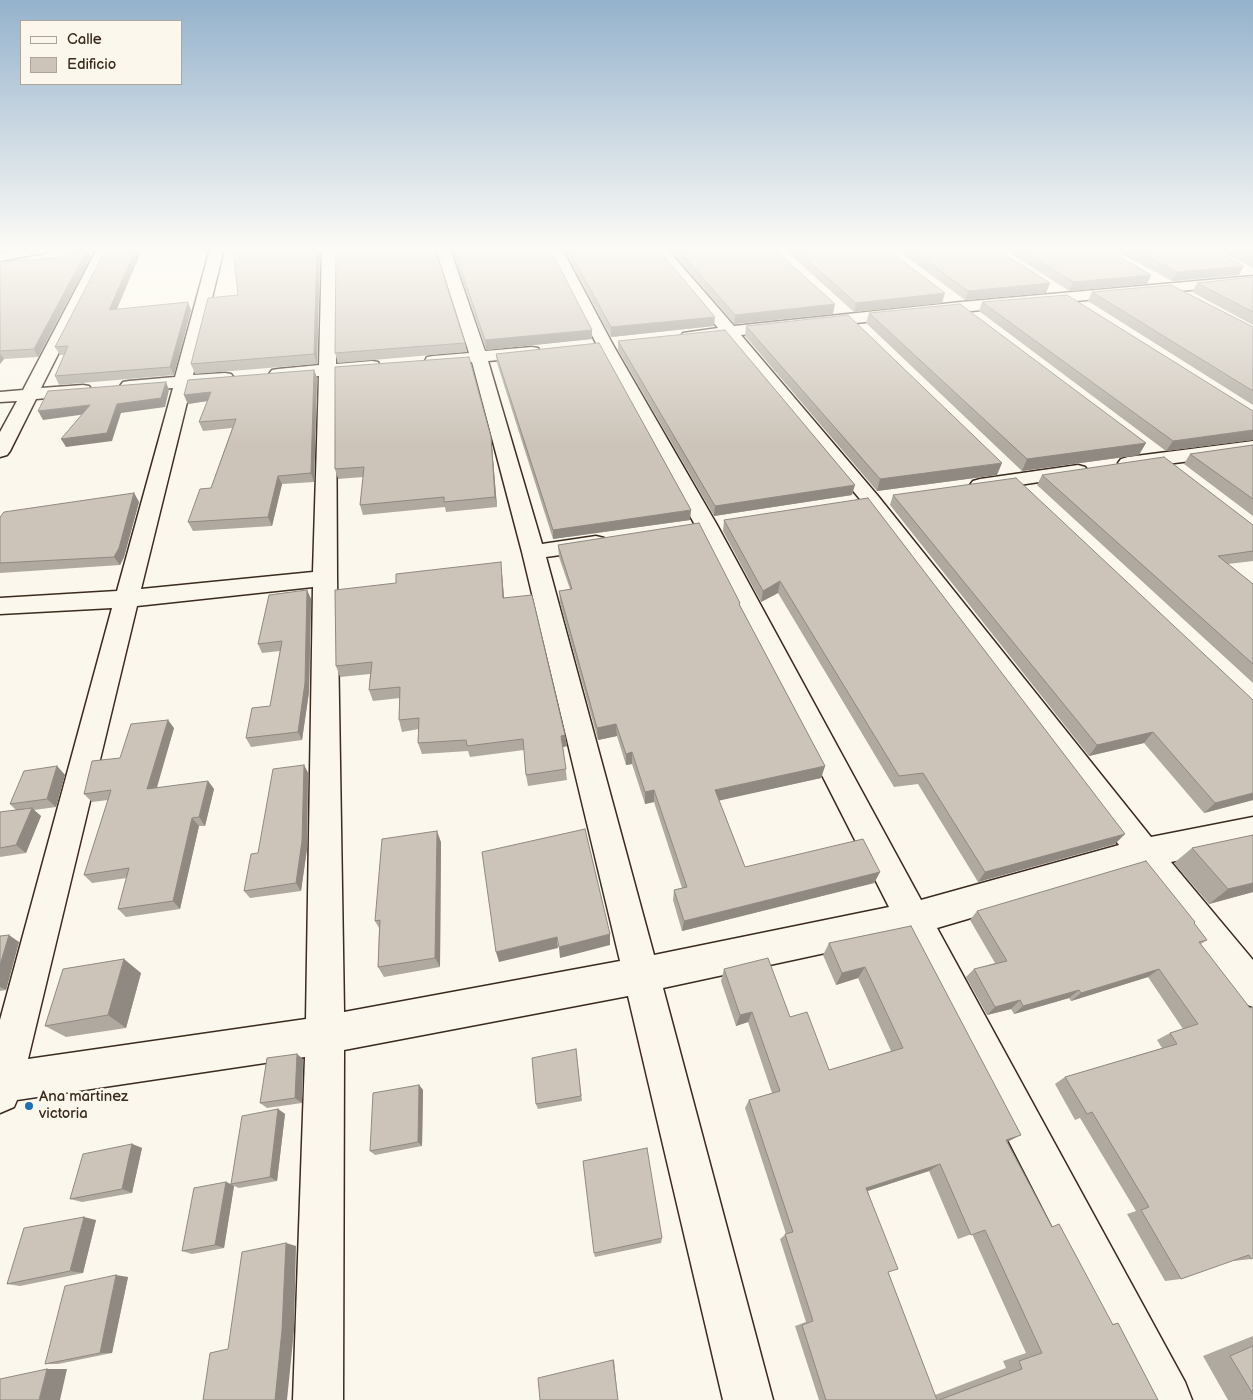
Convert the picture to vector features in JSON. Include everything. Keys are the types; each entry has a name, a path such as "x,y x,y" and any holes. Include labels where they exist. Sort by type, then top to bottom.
{"street":[{"path":"0,451 70,314"},
{"path":"200,314 1,1086 326,1035 642,975 914,918 1144,853 1253,831"},
{"path":"318,1400 326,1035 326,578 328,314"},
{"path":"465,314 479,358 533,552 642,975 748,1400"},
{"path":"589,314 706,525 1167,1400"},
{"path":"715,314 871,500 1144,853 1253,989"},
{"path":"845,314 871,339"},
{"path":"672,338 893,314"},
{"path":"971,314 984,324"},
{"path":"412,363 547,351"},
{"path":"260,375 384,365"},
{"path":"115,387 240,377"},
{"path":"0,397 96,389"},
{"path":"958,488 1010,473 1103,467 1153,453 1253,447"},
{"path":"1153,453 1184,476"},
{"path":"1010,473 1038,500"},
{"path":"533,552 620,539"},
{"path":"0,606 127,599 326,578"}],"building":[{"path":"0,314 53,314 34,349 0,351"},
{"path":"72,314 185,314 170,367 55,376 68,346 55,347"},
{"path":"204,314 315,314 314,354 191,364"},
{"path":"335,314 456,314 465,343 335,353"},
{"path":"476,314 584,314 592,330 485,340"},
{"path":"604,314 713,314 715,317 611,327"},
{"path":"870,314 974,314 1146,443 1027,459"},
{"path":"999,314 1098,314 1253,411 1253,430 1173,441"},
{"path":"1128,314 1228,314 1253,327 1253,391"},
{"path":"848,315 1002,463 880,479 746,326"},
{"path":"725,330 855,485 715,506 618,341"},
{"path":"599,343 691,510 553,530 496,354"},
{"path":"469,357 491,437 495,497 444,502 444,497 360,505 364,467 335,469 335,367"},
{"path":"314,370 311,473 278,476 268,517 188,522 200,489 211,488 236,419 199,422 211,392 184,395 188,380"},
{"path":"166,382 161,398 117,404 107,433 61,439 90,405 38,411 48,391"},
{"path":"1253,445 1253,499 1190,454"},
{"path":"1164,457 1253,525 1253,551 1218,556 1253,584 1253,664 1042,475"},
{"path":"1016,478 1253,700 1253,793 1215,803 1153,732 1097,745 893,495"},
{"path":"134,493 119,548 114,557 0,563 0,517 4,512"},
{"path":"868,498 1125,834 985,872 923,773 899,776 780,581 763,591 724,520"},
{"path":"699,523 739,604 825,766 715,790 745,867 863,839 880,872 684,921 674,890 687,887 654,790 645,792 632,752 626,754 616,724 597,728 559,591 572,589 558,545"},
{"path":"501,562 503,598 532,595 565,735 561,736 566,769 526,775 523,739 467,746 466,740 418,743 419,718 399,720 400,687 369,690 372,662 336,666 335,590 396,583 396,574"},
{"path":"307,590 305,683 298,732 246,738 252,708 270,706 282,641 258,644 269,595"},
{"path":"168,720 147,789 208,781 199,817 192,818 173,901 118,909 129,868 84,875 111,790 84,794 92,761 120,758 131,724"},
{"path":"304,765 302,841 296,883 244,891 251,854 258,853 273,769"},
{"path":"57,766 47,799 10,804 24,771"},
{"path":"32,808 16,845 0,848 0,812"},
{"path":"585,829 610,934 559,947 557,937 496,952 482,852"},
{"path":"437,831 435,958 378,967 380,920 375,921 382,839"},
{"path":"1253,835 1253,883 1228,889 1192,848"},
{"path":"1146,861 1195,922 1207,940 1199,942 1250,1008 1253,1007 1253,1258 1251,1259 1249,1255 1181,1279 1141,1210 1149,1207 1092,1112 1087,1114 1065,1077 1177,1044 1170,1033 1198,1024 1159,969 1081,993 1079,990 1023,1006 1020,1000 995,1007 974,969 1007,961 977,911"},
{"path":"911,926 1021,1135 1006,1140 1052,1227 1059,1224 1113,1325 1118,1323 1158,1400 939,1400 1022,1369 1019,1361 1042,1353 985,1230 971,1235 940,1164 866,1188 898,1269 888,1272 937,1400 826,1400 802,1325 813,1321 785,1234 793,1232 749,1100 780,1091 752,1012 740,1015 724,969 768,958 790,1017 807,1012 829,1070 903,1048 865,967 842,973 829,943"},
{"path":"9,935 0,965 0,936"},
{"path":"124,959 108,1015 45,1026 63,969"},
{"path":"576,1049 581,1096 536,1104 532,1058"},
{"path":"297,1054 295,1098 260,1103 267,1058"},
{"path":"419,1085 418,1142 370,1151 373,1093"},
{"path":"278,1109 270,1177 231,1184 242,1116"},
{"path":"132,1144 122,1189 70,1199 83,1154"},
{"path":"647,1148 662,1238 594,1253 583,1161"},
{"path":"226,1182 215,1245 182,1251 194,1188"},
{"path":"84,1217 70,1271 7,1284 24,1228"},
{"path":"286,1243 282,1330 275,1400 203,1400 210,1353 228,1349 242,1252"},
{"path":"116,1275 100,1353 45,1364 65,1286"},
{"path":"1253,1346 1253,1394 1230,1356"},
{"path":"613,1360 618,1400 540,1400 538,1378"},
{"path":"47,1369 39,1400 0,1400 0,1379"}],"place":[{"name":"Ana martinez victoria","path":"29,1106"}]}
